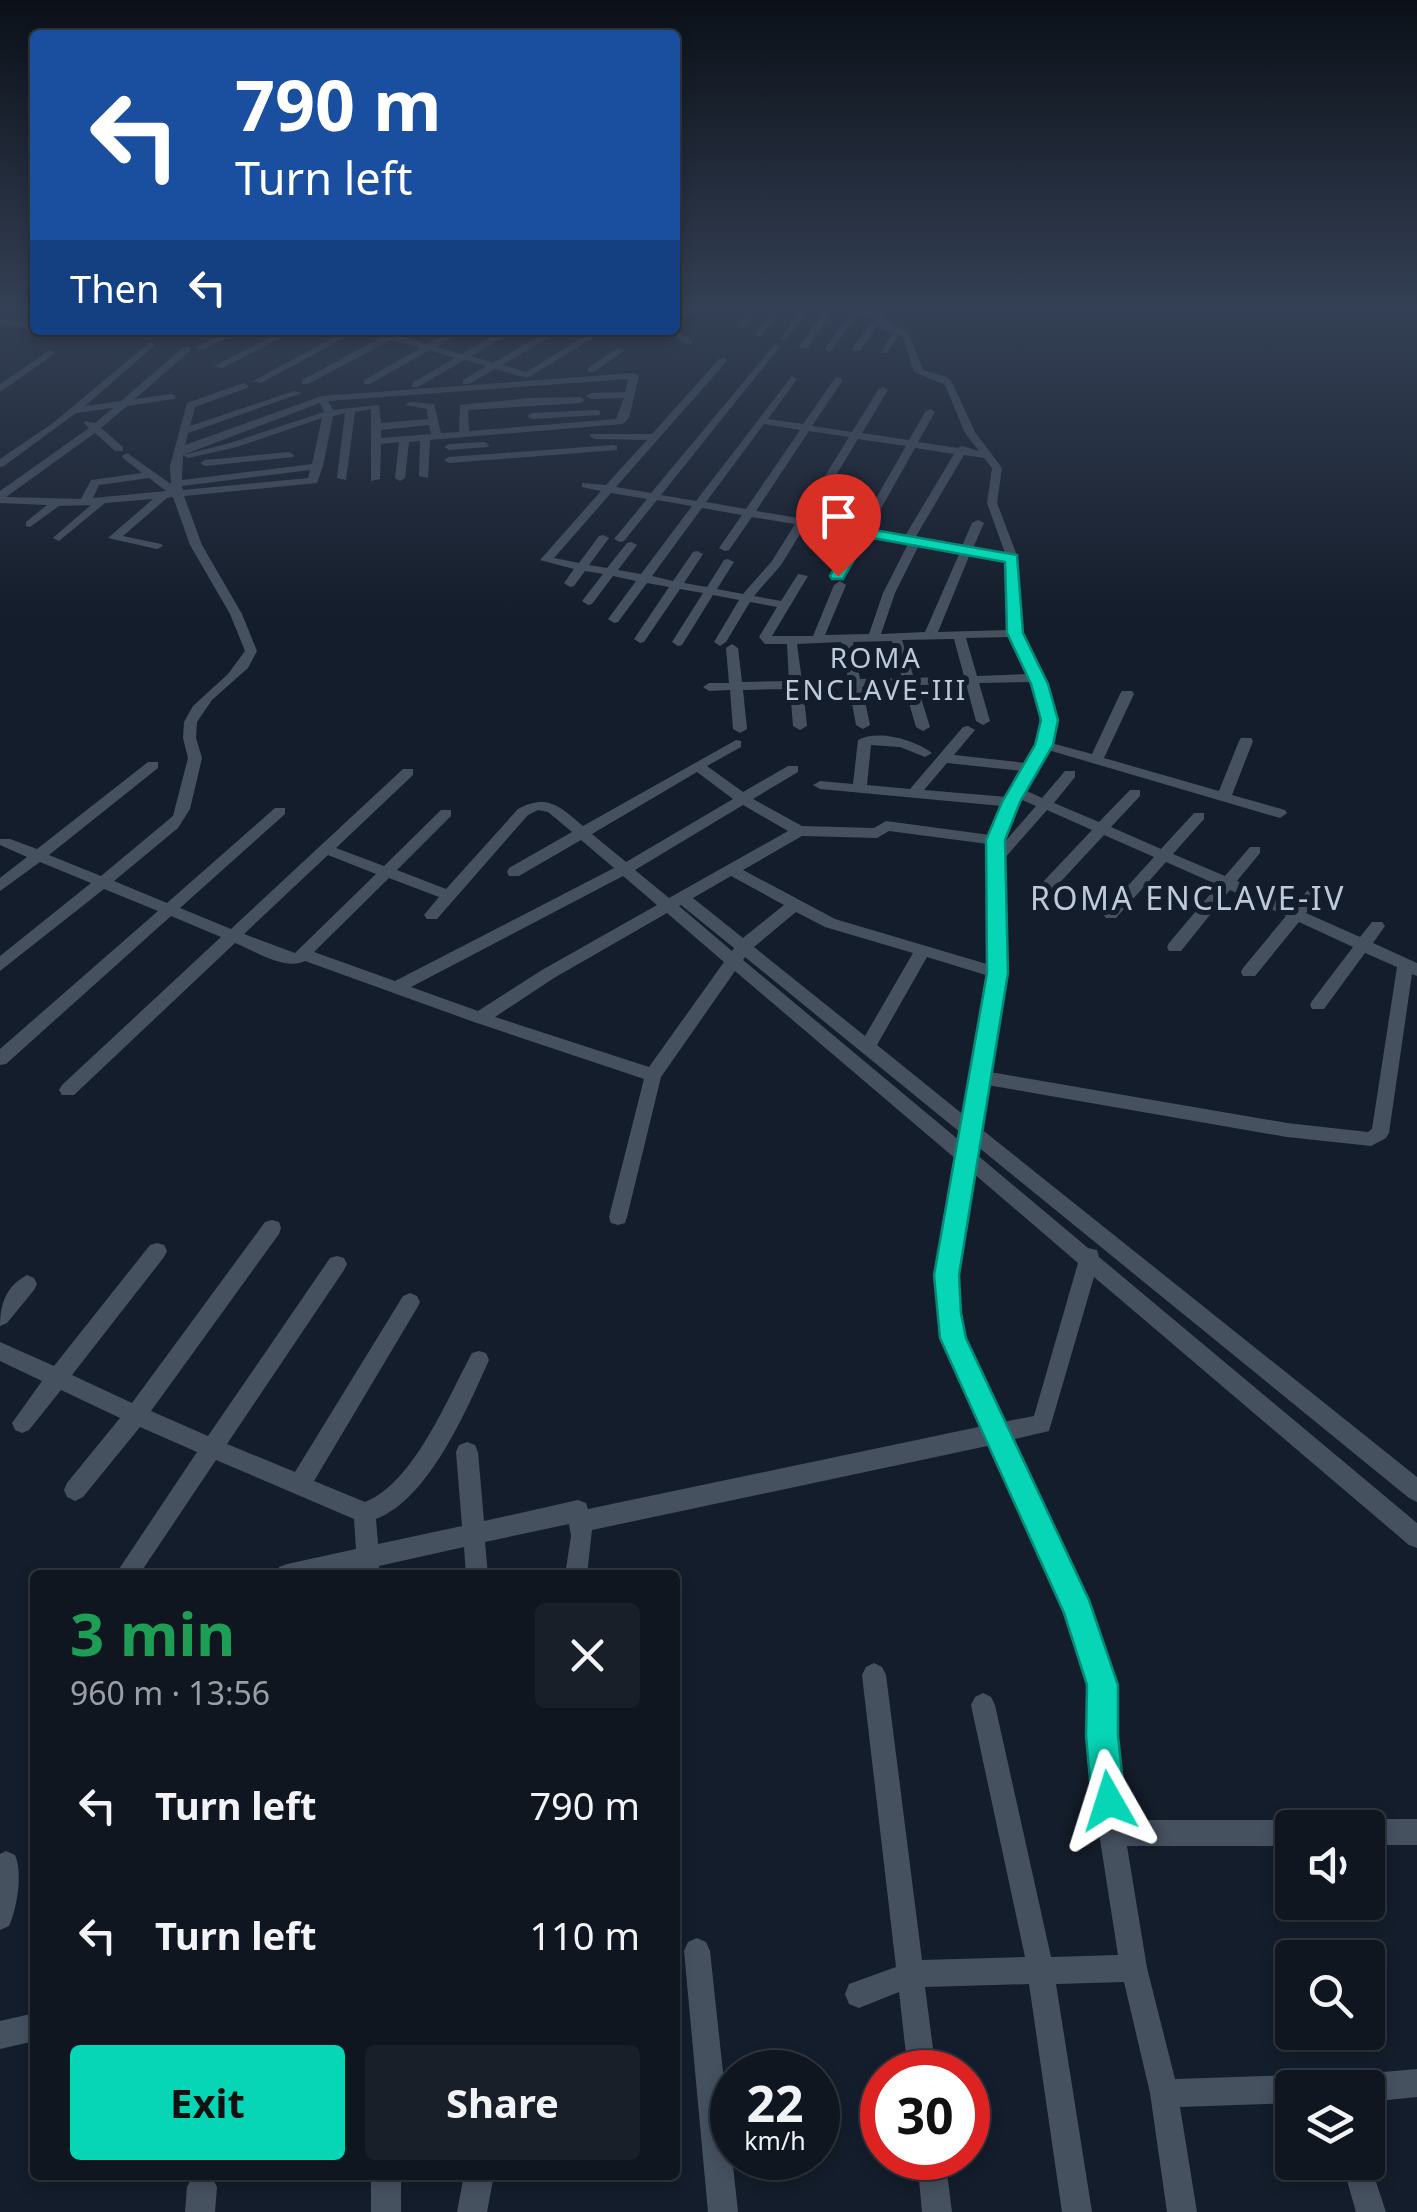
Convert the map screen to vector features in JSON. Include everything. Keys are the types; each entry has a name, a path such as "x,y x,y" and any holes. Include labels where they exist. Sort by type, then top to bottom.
{"street":[{"path":"0,464 66,410"},
{"path":"0,965 182,815 187,806 188,777 196,758 188,740 190,723 250,651 236,614 196,545 172,491 72,410"},
{"path":"2,501 118,410"},
{"path":"172,491 190,410"},
{"path":"188,416 207,410"},
{"path":"185,431 246,410"},
{"path":"178,458 293,410"},
{"path":"178,458 220,450 334,410"},
{"path":"342,478 350,410"},
{"path":"375,479 376,410"},
{"path":"429,410 450,476"},
{"path":"464,434 462,418 515,410"},
{"path":"530,410 536,447"},
{"path":"536,447 619,422 623,410"},
{"path":"681,410 651,438 546,560 784,605"},
{"path":"588,601 655,497 724,410"},
{"path":"614,620 771,410"},
{"path":"678,642 710,591 749,514 818,410"},
{"path":"514,872 698,766 738,737 738,687 726,645 746,598 777,563 869,410"},
{"path":"959,410 998,472 994,510 1012,558 1015,633 1037,678 1050,720 1044,745 1028,768 995,849 998,973 946,1275 948,1313 953,1338 1078,1610 1102,1685 1102,1736 1112,1833 1134,1968 1164,2093 1182,2212"},
{"path":"156,546 114,538 172,491 312,481 329,411"},
{"path":"817,641 839,581 863,532 930,412"},
{"path":"764,421 856,432 990,456"},
{"path":"376,427 434,422"},
{"path":"282,428 292,439 287,470"},
{"path":"424,476 442,443 464,434 536,447 620,434 651,438"},
{"path":"319,448 404,439 613,448"},
{"path":"400,478 404,439"},
{"path":"874,638 912,541 962,449"},
{"path":"0,450 15,454"},
{"path":"178,458 289,455"},
{"path":"2,501 102,502 318,466"},
{"path":"85,503 95,482 150,476"},
{"path":"586,485 1012,558"},
{"path":"59,538 102,502"},
{"path":"30,524 56,503"},
{"path":"930,636 978,523"},
{"path":"570,583 603,538"},
{"path":"640,639 697,554"},
{"path":"802,576 766,639 817,641 1015,633"},
{"path":"960,639 983,721"},
{"path":"898,642 924,731 925,778"},
{"path":"847,643 863,725"},
{"path":"792,646 800,726"},
{"path":"709,687 1037,678"},
{"path":"1097,758 1127,694"},
{"path":"915,791 968,730"},
{"path":"860,788 864,740 902,743 925,752"},
{"path":"1224,797 1246,741"},
{"path":"1044,745 1280,813"},
{"path":"944,758 1028,768"},
{"path":"0,886 153,766"},
{"path":"698,766 800,832 877,833 886,826 995,849"},
{"path":"395,988 625,869 793,769"},
{"path":"68,1090 408,772"},
{"path":"995,849 1045,804 1070,774"},
{"path":"820,785 1015,798 1045,804 1411,968 1380,1134 1371,1139 1288,1130 981,1077"},
{"path":"1046,887 1135,793"},
{"path":"432,914 528,808 552,808 739,955 966,1159 1417,1536"},
{"path":"0,1059 280,812"},
{"path":"4,842 284,958 298,959 446,813"},
{"path":"1111,914 1199,816"},
{"path":"480,1018 548,974 800,832"},
{"path":"328,850 450,896"},
{"path":"1175,946 1255,850"},
{"path":"733,871 793,906 922,952 998,973"},
{"path":"1249,972 1320,885"},
{"path":"618,1217 653,1075 739,955 793,906"},
{"path":"1318,1005 1377,926"},
{"path":"867,1048 922,952"},
{"path":"305,954 653,1075"},
{"path":"739,955 867,1048 1417,1491"},
{"path":"75,1490 136,1415 272,1228"},
{"path":"582,1521 1042,1424 1097,1234"},
{"path":"22,1423 158,1251"},
{"path":"129,1570 338,1264"},
{"path":"0,1317 27,1284"},
{"path":"299,1486 410,1302"},
{"path":"0,1351 136,1415 365,1512 378,1510 396,1496 419,1465 479,1360"},
{"path":"467,1452 476,1570"},
{"path":"338,1570 368,1567 473,1535 578,1511 582,1521 577,1570"},
{"path":"365,1512 368,1567"},
{"path":"874,1675 920,2050"},
{"path":"984,1705 1041,1972 1077,2212"},
{"path":"1112,1833 1275,1832"},
{"path":"1385,1832 1417,1832"},
{"path":"0,1917 6,1864"},
{"path":"698,1951 724,2212"},
{"path":"859,1994 912,1974 1134,1968"},
{"path":"0,2035 30,2028"},
{"path":"1385,2086 1417,2083"},
{"path":"1164,2093 1275,2090"},
{"path":"386,2180 386,2212"},
{"path":"472,2212 478,2180"},
{"path":"933,2180 937,2212"},
{"path":"1362,2180 1371,2212"}],"district":[{"name":"ROMA ENCLAVE-III","path":"876,673"},
{"name":"ROMA ENCLAVE-IV","path":"1188,897"}],"route":[{"path":"838,576 863,532 1012,558 1015,633 1040,684 1050,720 1044,745 1029,767 995,840 998,973 946,1275 948,1313 953,1338 1078,1610 1102,1685 1102,1736 1109,1801"}]}
